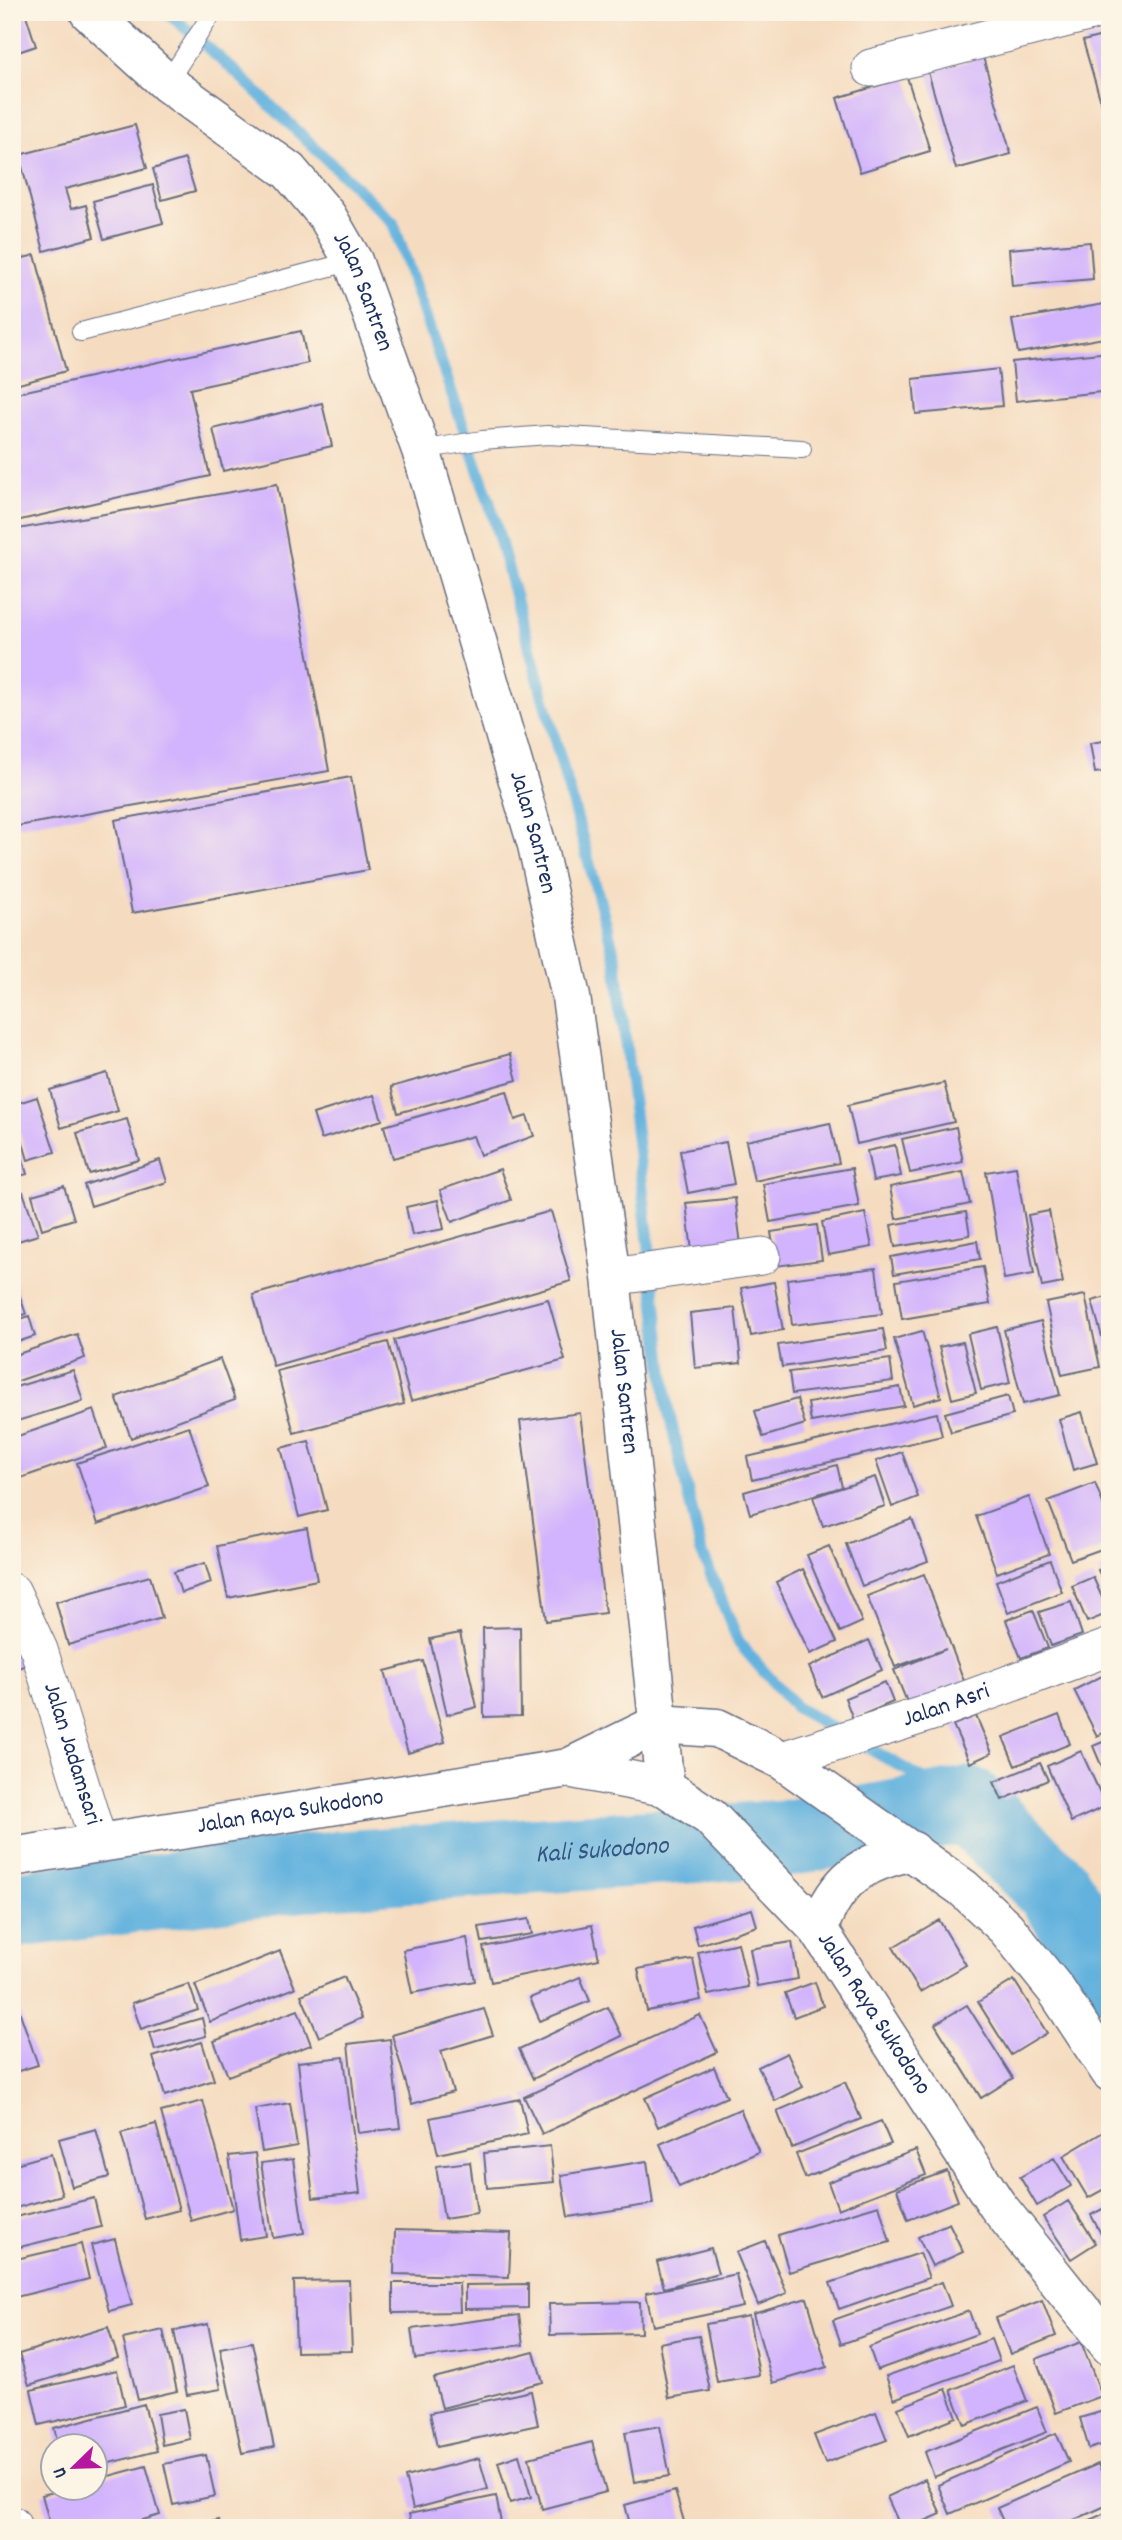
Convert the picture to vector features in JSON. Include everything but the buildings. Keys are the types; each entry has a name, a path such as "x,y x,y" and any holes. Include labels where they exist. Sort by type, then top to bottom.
{"main road":[{"name":"Jalan Santren","path":"89,12 176,70 289,171 327,216 353,261 431,449 537,845 637,1272 658,1724 665,1787"},
{"name":"Jalan Raya Sukodono","path":"12,1857 568,1768 658,1724 717,1728 794,1769 963,1888 1006,1928 1056,1990 1110,2072"},
{"name":"Jalan Raya Sukodono","path":"568,1768 665,1787 710,1817 809,1920 997,2205 1110,2346"},
{"path":"809,1920 850,1876 877,1859 897,1841"}],"street":[{"path":"871,68 1091,12"},
{"path":"637,1272 762,1256"},
{"name":"Jalan Jadamsari","path":"12,1592 39,1650 99,1841"},
{"name":"Jalan Asri","path":"794,1769 849,1740 1110,1647"}],"lane":[{"path":"176,70 211,17"},
{"path":"81,332 353,261"},
{"path":"431,449 482,440 548,435 802,449"}],"waterway":[{"path":"167,12 239,75 393,223 489,501 616,960 668,1409 701,1550 739,1643 795,1707 841,1733"},
{"path":"860,1743 968,1805"},
{"name":"Kali Sukodono","path":"12,1910 329,1870 788,1838 968,1805 1054,1889 1110,1974"}]}
